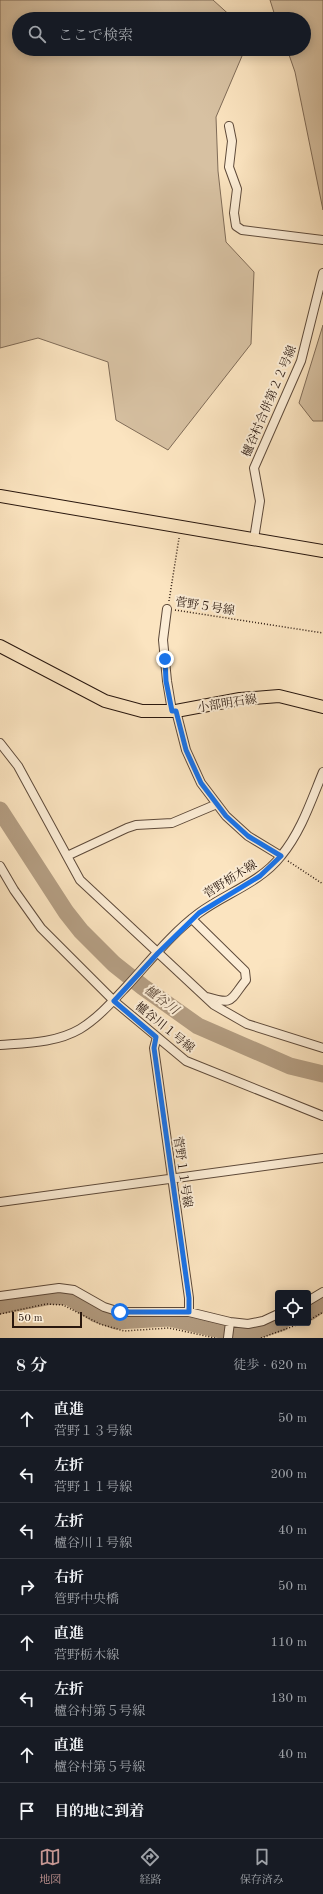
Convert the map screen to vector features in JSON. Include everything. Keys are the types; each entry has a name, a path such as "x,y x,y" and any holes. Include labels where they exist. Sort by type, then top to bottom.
{"main road":[{"path":"0,496 323,551"},
{"name":"小部明石線","path":"0,646 105,701 142,711 174,711 240,699 279,696 323,707"}],"street":[{"path":"229,126 232,141 229,167 237,189 234,213 236,226 242,230 323,240"},
{"name":"櫨谷村合併第２２号線","path":"254,539 260,501 254,468 301,361 323,273"},
{"path":"167,609 163,640 166,681 186,750 201,783 226,816 248,836 281,856"},
{"path":"0,743 18,766 80,880 214,1005 247,1024 323,1048"},
{"name":"菅野栃木線","path":"114,1001 158,953 192,919 199,913 260,876 281,856 302,823 323,772"},
{"path":"67,856 127,828 136,825 172,823 217,804"},
{"name":"櫨谷川１号線","path":"0,866 14,890 41,928 114,1001 186,1061 323,1116"},
{"path":"192,919 246,972 247,976 246,980 230,1000 225,1002 204,996"},
{"path":"0,1045 38,1042 60,1037 79,1029 98,1017 114,1001"},
{"name":"菅野１１号線","path":"156,1037 154,1048 189,1298 189,1312"},
{"path":"0,1202 323,1158"},
{"path":"0,1296 59,1288 74,1290 104,1308 120,1312 189,1312 230,1322 248,1324 275,1315"},
{"path":"311,1299 323,1292"},
{"path":"228,1338 230,1322"}],"path":[{"name":"菅野５号線","path":"181,526 167,609 323,633"},
{"path":"281,856 323,884"},
{"path":"0,1314 46,1304 63,1305 100,1324 124,1331 169,1328 215,1338"},
{"path":"311,1319 323,1312"},
{"path":"261,1338 294,1326"}],"shaded area":[{"path":"0,0 213,0 226,12 12,12 12,56 242,56 216,117 218,171 226,242 254,272 251,344 168,450 116,420 108,362 38,338 0,348"},
{"path":"270,0 323,0 323,210 295,72 289,56 311,56 311,12 274,12"},
{"path":"323,325 323,421 313,421 299,403"}],"waterway":[{"name":"櫨谷川","path":"0,810 66,912 81,931 114,964 143,987 198,1026 290,1066 323,1074"},
{"path":"0,1306 52,1296 69,1297 96,1314 116,1321 169,1318 234,1333 249,1333 275,1325"},
{"path":"311,1311 323,1303"}],"route":[{"path":"120,1312 189,1312 189,1298 154,1048 156,1037 114,1001 158,953 199,913 260,876 281,856 248,836 226,816 201,783 186,750 176,711 172,711 166,681 165,659"}]}
